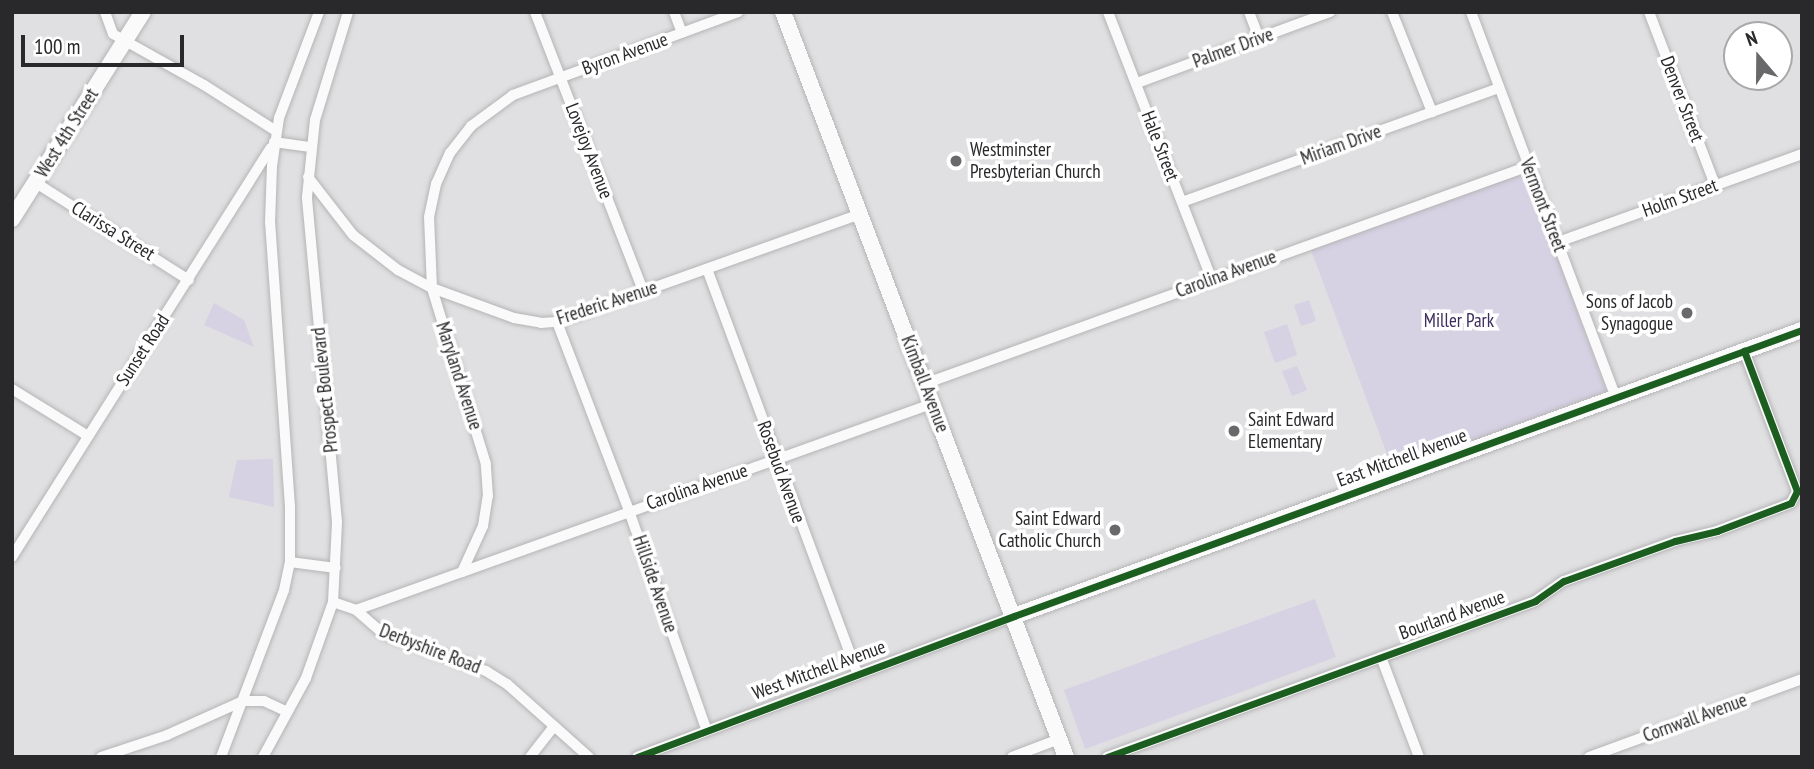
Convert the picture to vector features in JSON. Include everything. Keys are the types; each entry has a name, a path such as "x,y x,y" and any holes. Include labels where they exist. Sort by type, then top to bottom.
{"main road":[{"name":"West 4th Street","path":"12,219 143,12"},
{"name":"Kimball Avenue","path":"783,12 1066,757"},
{"name":"East Mitchell Avenue","path":"1014,615 1802,330"}],"street":[{"path":"105,12 113,34 204,85 275,139 311,147"},
{"path":"221,757 284,590 290,562 290,507 270,223 275,139 319,12"},
{"name":"Prospect Boulevard","path":"263,757 306,678 333,602 337,522 309,228 308,177 319,103 348,12"},
{"name":"Lovejoy Avenue","path":"535,12 643,291"},
{"path":"674,12 682,33"},
{"name":"Byron Avenue","path":"513,95 738,12"},
{"name":"Hale Street","path":"1108,12 1212,279"},
{"path":"1249,12 1259,38"},
{"name":"Palmer Drive","path":"1137,83 1330,12"},
{"path":"1392,12 1432,112"},
{"name":"Vermont Street","path":"1471,12 1616,397"},
{"name":"Denver Street","path":"1648,12 1715,185"},
{"name":"Miriam Drive","path":"1182,202 1499,88"},
{"name":"Maryland Avenue","path":"462,572 483,526 488,481 481,446 432,288 429,217 442,168 471,126 513,95"},
{"name":"Sunset Road","path":"12,556 189,280 275,139"},
{"name":"Holm Street","path":"1558,242 1802,154"},
{"name":"Carolina Avenue","path":"924,384 1529,166"},
{"name":"Frederic Avenue","path":"308,177 367,248 397,270 432,288 514,318 557,322 860,214"},
{"name":"Clarissa Street","path":"36,183 189,280"},
{"name":"Rosebud Avenue","path":"707,270 857,673"},
{"name":"Hillside Avenue","path":"557,322 629,511 706,729"},
{"name":"Bourland Avenue","path":"1107,757 1535,601 1564,581 1675,541 1717,531 1791,503 1797,491 1744,351"},
{"path":"12,389 88,436"},
{"name":"Carolina Avenue","path":"462,572 932,404"},
{"path":"290,562 336,568"},
{"path":"356,610 462,572"},
{"name":"Derbyshire Road","path":"333,602 356,610 382,633 486,671 507,684 589,757"},
{"name":"West Mitchell Avenue","path":"637,757 1014,615"},
{"path":"1381,657 1419,757"},
{"name":"Cornwall Avenue","path":"1593,756 1802,679"},
{"path":"101,757 167,735 243,701 264,701 288,712"},
{"path":"530,757 554,726"},
{"path":"1012,757 1059,739"}],"green space":[{"name":"Miller Park","path":"1526,172 1606,391 1393,470 1311,250"},
{"path":"1309,300 1316,321 1301,326 1294,305"},
{"path":"214,303 244,320 254,347 204,325"},
{"path":"1287,324 1297,355 1275,363 1264,332"},
{"path":"1297,366 1307,390 1292,396 1282,371"},
{"path":"273,459 274,507 229,497 237,460"},
{"path":"1315,599 1336,657 1085,749 1064,690"}],"cycle path":[{"path":"637,757 1014,616 1802,330"},
{"path":"1107,757 1535,601 1564,581 1675,541 1717,531 1791,503 1797,491 1744,351"}],"place":[{"name":"Westminster Presbyterian Church","path":"956,161"},
{"name":"Sons of Jacob Synagogue","path":"1687,313"},
{"name":"Saint Edward Elementary","path":"1234,431"},
{"name":"Saint Edward Catholic Church","path":"1115,530"}]}
